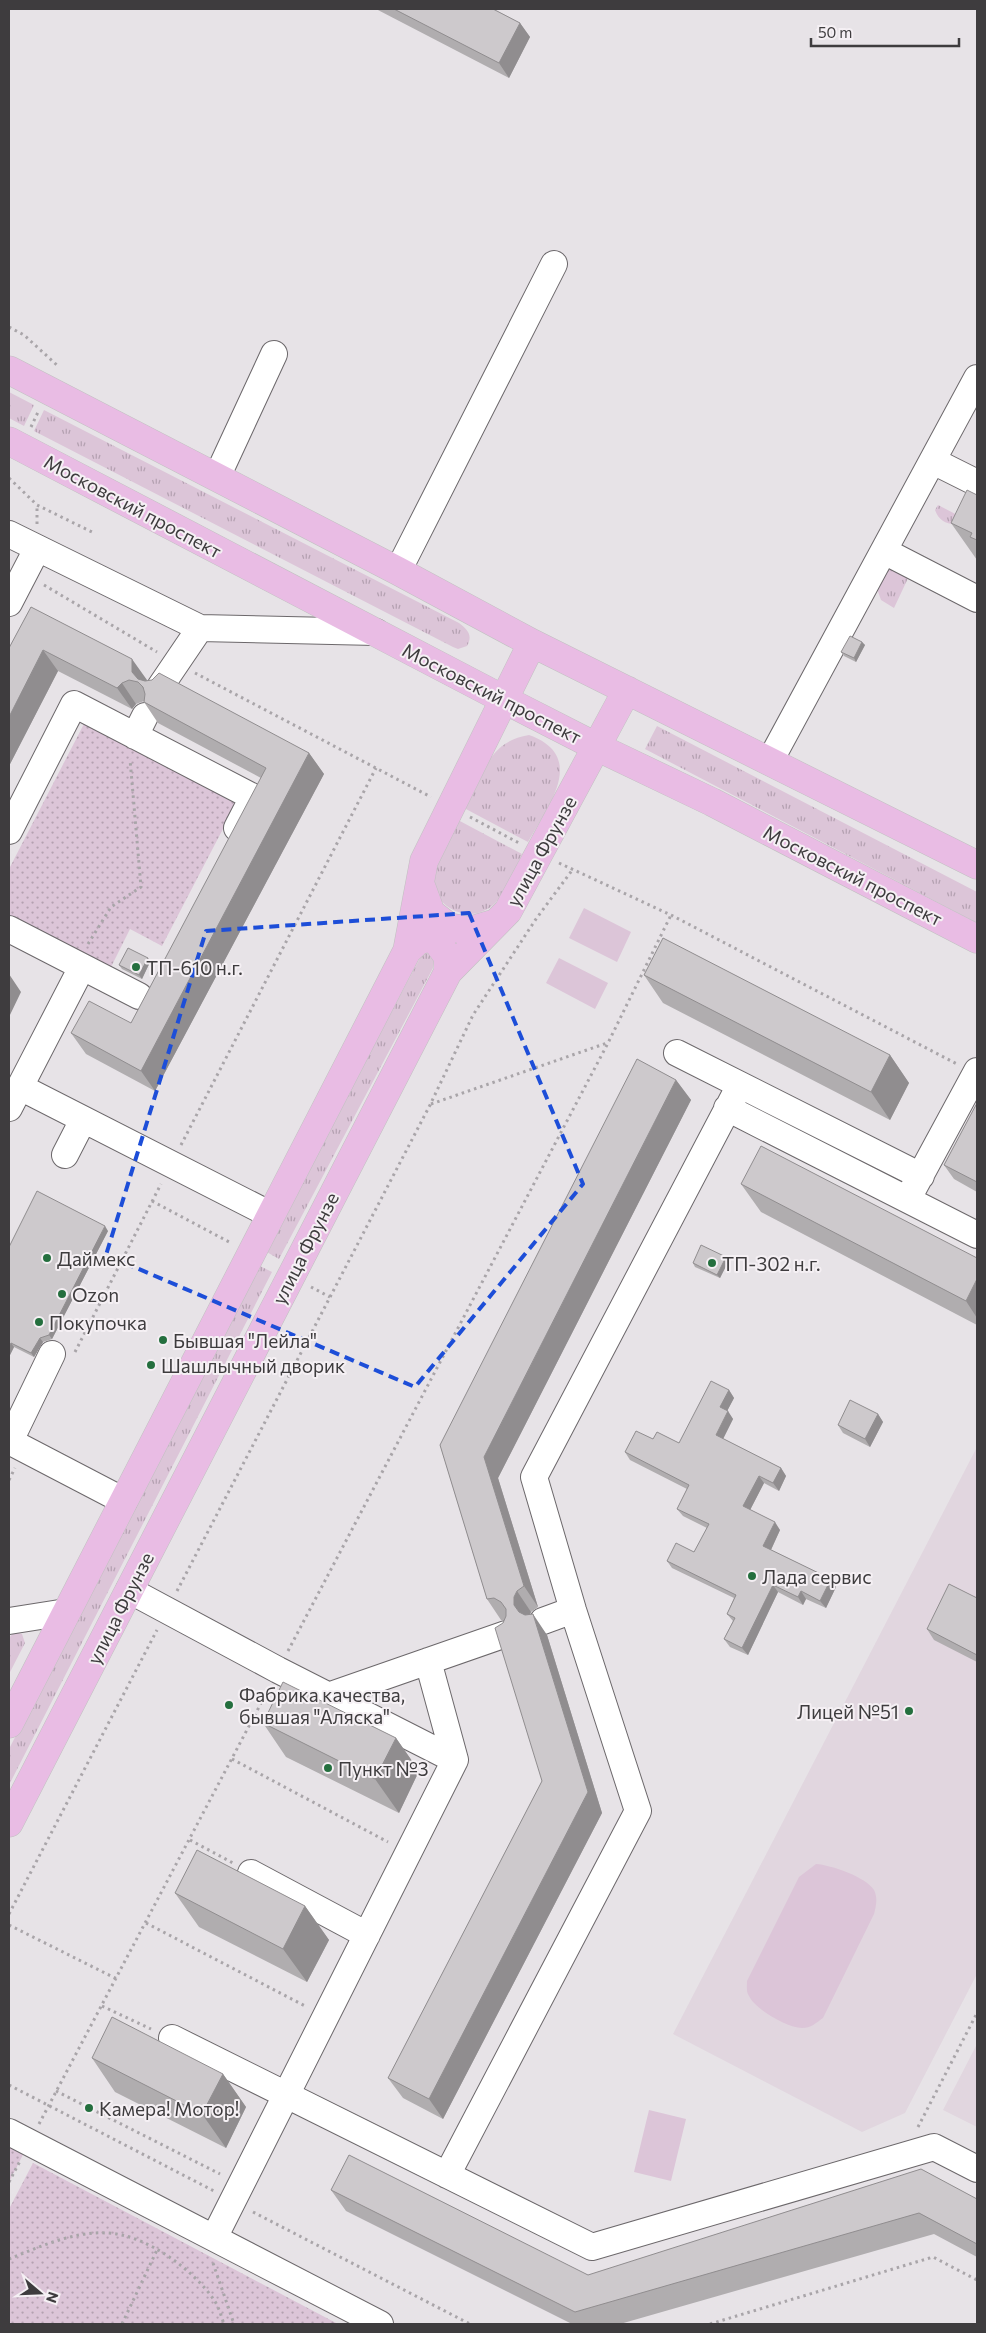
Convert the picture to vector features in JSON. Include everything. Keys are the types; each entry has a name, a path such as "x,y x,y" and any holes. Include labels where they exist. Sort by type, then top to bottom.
{"main road":[{"path":"9,370 218,477 532,643 977,865"},
{"name":"Московский проспект","path":"20,434 376,632 597,747 712,802 977,940"},
{"path":"9,1724 407,951 424,861 532,643"},
{"name":"улица Фрунзе","path":"9,1823 448,972 508,911 627,690"},
{"path":"420,883 431,914 449,927 469,931 496,923"},
{"path":"407,951 419,940 429,938 436,940 448,957 448,972"}],"street":[{"path":"398,571 554,264"},
{"path":"218,477 274,354"},
{"path":"770,761 977,378"},
{"path":"933,461 977,484"},
{"path":"9,534 200,628 376,632"},
{"path":"9,603 37,549"},
{"path":"884,551 977,599"},
{"path":"160,687 200,628"},
{"path":"9,831 74,704 140,726 253,797 225,850"},
{"path":"9,929 139,996"},
{"path":"79,965 14,1098 83,1120 172,1162 271,1215"},
{"path":"677,1053 921,1176"},
{"path":"908,1199 976,1072"},
{"path":"447,2175 638,1811 573,1610 534,1477 740,1085"},
{"path":"727,1108 977,1235"},
{"path":"65,1155 83,1120"},
{"path":"61,1357 14,1444 124,1501"},
{"path":"129,1590 278,1670 455,1760"},
{"path":"543,1621 573,1610"},
{"path":"9,1621 66,1612"},
{"path":"328,1696 506,1634"},
{"path":"212,2247 286,2095 455,1760 428,1662"},
{"path":"251,1873 367,1935"},
{"path":"172,2038 592,2247 934,2147 977,2169"},
{"path":"19,2138 212,2247 380,2324"}],"path":[{"path":"9,327 24,335 59,367"},
{"path":"20,434 40,408"},
{"path":"9,478 37,505 92,532"},
{"path":"79,965 110,907 141,886 130,757 140,726"},
{"path":"61,1357 172,1162 376,768"},
{"path":"9,1914 430,1105 473,1015 536,919 573,869"},
{"path":"9,2182 19,2138 56,2091 117,1978 608,1043 671,916 976,1072"},
{"path":"430,1105 608,1043"},
{"path":"9,1480 14,1444"},
{"path":"232,1759 388,1842"},
{"path":"190,1840 251,1873"},
{"path":"146,1923 310,2009"},
{"path":"9,1925 117,1978"},
{"path":"102,2006 172,2038"},
{"path":"903,2156 977,2012"},
{"path":"56,2091 220,2174"},
{"path":"9,2259 50,2243 107,2232 129,2236 157,2250 202,2284 215,2302 224,2324"},
{"path":"212,2247 234,2324"},
{"path":"122,2324 157,2250"},
{"path":"710,2324 933,2257 977,2280"}],"highlighted area":[{"path":"469,913 583,1184 415,1387 106,1255 206,931"}],"shaded area":[{"name":"Лицей №51","path":"977,1447 977,1974 905,2113 862,2132 673,2034"},
{"path":"977,2044 977,2127 943,2110"}],"green space":[{"path":"9,392 34,405 24,426 9,418"},
{"path":"44,410 459,623 469,633 470,639 467,646 458,649 453,647 34,431"},
{"path":"938,505 965,519 958,524 944,522 935,510"},
{"path":"893,568 910,574 894,608 881,600 876,586 886,571"},
{"path":"86,720 238,800 162,946 130,929 110,969 9,916 9,869"},
{"path":"657,726 977,892 977,923 645,749"},
{"path":"529,735 547,744 557,756 560,769 553,798 528,842 464,808 488,761 496,752 504,744"},
{"path":"458,820 522,854 497,901 483,911 472,914 461,913 450,908 436,892 433,881 438,856"},
{"path":"584,908 631,932 617,962 569,938"},
{"path":"429,952 435,959 433,968 279,1259 265,1251 419,960 424,953"},
{"path":"559,958 608,983 595,1009 546,983"},
{"path":"258,1265 272,1272 9,1785 9,1749"},
{"path":"14,1632 22,1634 25,1643 9,1674 9,1638"},
{"path":"816,1864 839,1869 864,1881 874,1890 876,1902 874,1914 823,2018 811,2026 802,2028 788,2025 764,2012 752,2001 748,1994 747,1981 799,1877"},
{"path":"649,2110 686,2119 671,2181 634,2172"},
{"path":"9,2132 29,2143 9,2182"},
{"path":"33,2163 338,2324 9,2324 9,2209"}],"building":[{"path":"394,9 493,9 520,23 499,63"},
{"path":"967,490 977,495 977,540 970,537 972,533 951,523"},
{"path":"31,607 132,659 132,672 138,679 152,680 159,673 309,753 141,1071 71,1033 89,1001 131,1023 266,768 144,702 145,694 143,687 138,682 129,680 117,688 43,650 9,717 9,648"},
{"path":"850,636 862,642 854,658 841,652"},
{"path":"663,938 890,1055 871,1092 644,975"},
{"name":"ТП-610 н.г.","path":"128,948 148,958 139,975 119,965"},
{"path":"637,1059 676,1080 484,1457 524,1586 517,1591 514,1597 514,1605 519,1612 525,1615 533,1614 588,1792 429,2099 388,2078 542,1781 495,1628 503,1623 506,1609 501,1602 494,1598 487,1599 440,1445"},
{"path":"977,1103 977,1182 944,1165"},
{"path":"761,1146 977,1258 977,1279 966,1301 741,1184"},
{"path":"37,1191 105,1226 49,1335 40,1338 31,1353 11,1343 9,1347 9,1247"},
{"name":"ТП-302 н.г.","path":"701,1245 726,1257 717,1275 693,1263"},
{"path":"711,1381 729,1390 720,1407 728,1411 716,1435 781,1468 773,1483 759,1476 743,1506 775,1522 763,1546 831,1579 820,1601 801,1591 798,1597 773,1585 742,1648 724,1639 735,1618 727,1614 736,1595 667,1561 676,1543 694,1552 709,1524 677,1509 689,1485 625,1452 636,1431 653,1439 657,1432 679,1443"},
{"path":"850,1400 878,1414 865,1439 838,1425"},
{"path":"949,1584 977,1598 977,1655 927,1629"},
{"path":"283,1682 396,1738 375,1779 263,1723"},
{"path":"197,1850 305,1906 283,1949 175,1893"},
{"path":"112,2017 223,2074 202,2114 92,2058"},
{"path":"349,2155 588,2275 921,2169 977,2199 977,2244 919,2213 575,2312 331,2190"}],"place":[{"name":"ТП-610 н.г.","path":"136,967"},
{"name":"Даймекс","path":"47,1258"},
{"name":"ТП-302 н.г.","path":"712,1263"},
{"name":"Ozon","path":"62,1294"},
{"name":"Покупочка","path":"39,1322"},
{"name":"Бывшая \"Лейла\"","path":"163,1340"},
{"name":"Шашлычный дворик","path":"151,1365"},
{"name":"Лада сервис","path":"752,1576"},
{"name":"Фабрика качества, бывшая \"Аляска\"","path":"229,1705"},
{"name":"Лицей №51","path":"909,1711"},
{"name":"Пункт №3","path":"328,1768"},
{"name":"Камера! Мотор!","path":"89,2108"}]}
